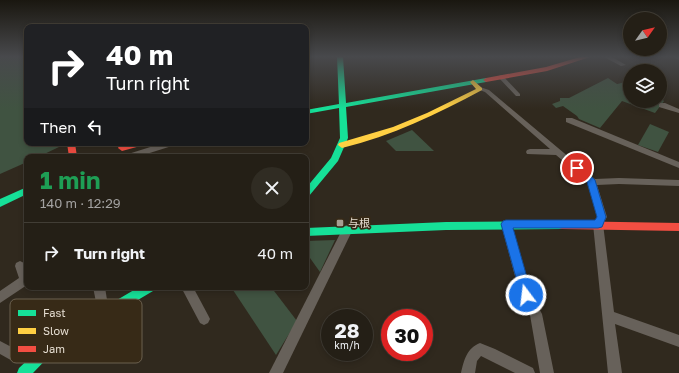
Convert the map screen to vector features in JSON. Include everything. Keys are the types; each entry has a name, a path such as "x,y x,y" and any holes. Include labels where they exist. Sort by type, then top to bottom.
{"street":[{"path":"309,190 326,170 342,145 345,131 341,74"},
{"path":"309,112 516,74"},
{"path":"501,77 518,95"},
{"path":"473,82 480,89 487,91 559,152 591,182 602,217 598,224 615,373"},
{"path":"342,145 366,140 395,130 480,89"},
{"path":"667,107 679,111"},
{"path":"569,120 679,165"},
{"path":"122,148 130,146"},
{"path":"137,154 163,146"},
{"path":"530,152 559,152"},
{"path":"591,182 619,181 679,183"},
{"path":"0,203 24,191"},
{"path":"506,224 526,295 536,314 547,373"},
{"path":"309,230 506,224 598,224 679,227"},
{"path":"276,373 348,230"},
{"path":"20,266 24,275"},
{"path":"0,298 24,281"},
{"path":"128,299 144,290"},
{"path":"188,290 204,319"},
{"path":"608,316 679,341"},
{"path":"0,347 10,353"},
{"path":"468,373 474,353 480,349 491,352 528,373"},
{"path":"24,373 34,363"}],"green space":[{"path":"0,74 24,74 24,146 59,147 44,154 24,154 24,163 0,174"},
{"path":"608,78 617,84 623,83 623,101 600,128 579,119 563,106 556,108 552,104 560,101 560,98 569,98"},
{"path":"641,108 659,108 655,113"},
{"path":"650,124 669,132 658,152 638,145"},
{"path":"412,130 434,151 396,151 386,141"},
{"path":"335,240 320,272 309,258 309,241"},
{"path":"233,290 273,290 297,321 276,355"}],"traffic: fast":[{"path":"309,190 335,159 344,138 341,74"},
{"path":"309,111 486,80"},
{"path":"0,203 24,191"},
{"path":"309,232 446,226 562,225"},
{"path":"129,299 144,290"},
{"path":"24,373 34,363"}],"traffic: slow":[{"path":"342,145 360,141 396,129 430,114 480,89 473,82"}],"traffic: jam":[{"path":"486,80 517,74"},
{"path":"71,146 73,154"},
{"path":"122,148 130,146"},
{"path":"562,225 679,227"}],"place":[{"name":"与根","path":"340,223"}],"route":[{"path":"526,295 506,224 598,224 602,217 591,180 577,168"}]}
